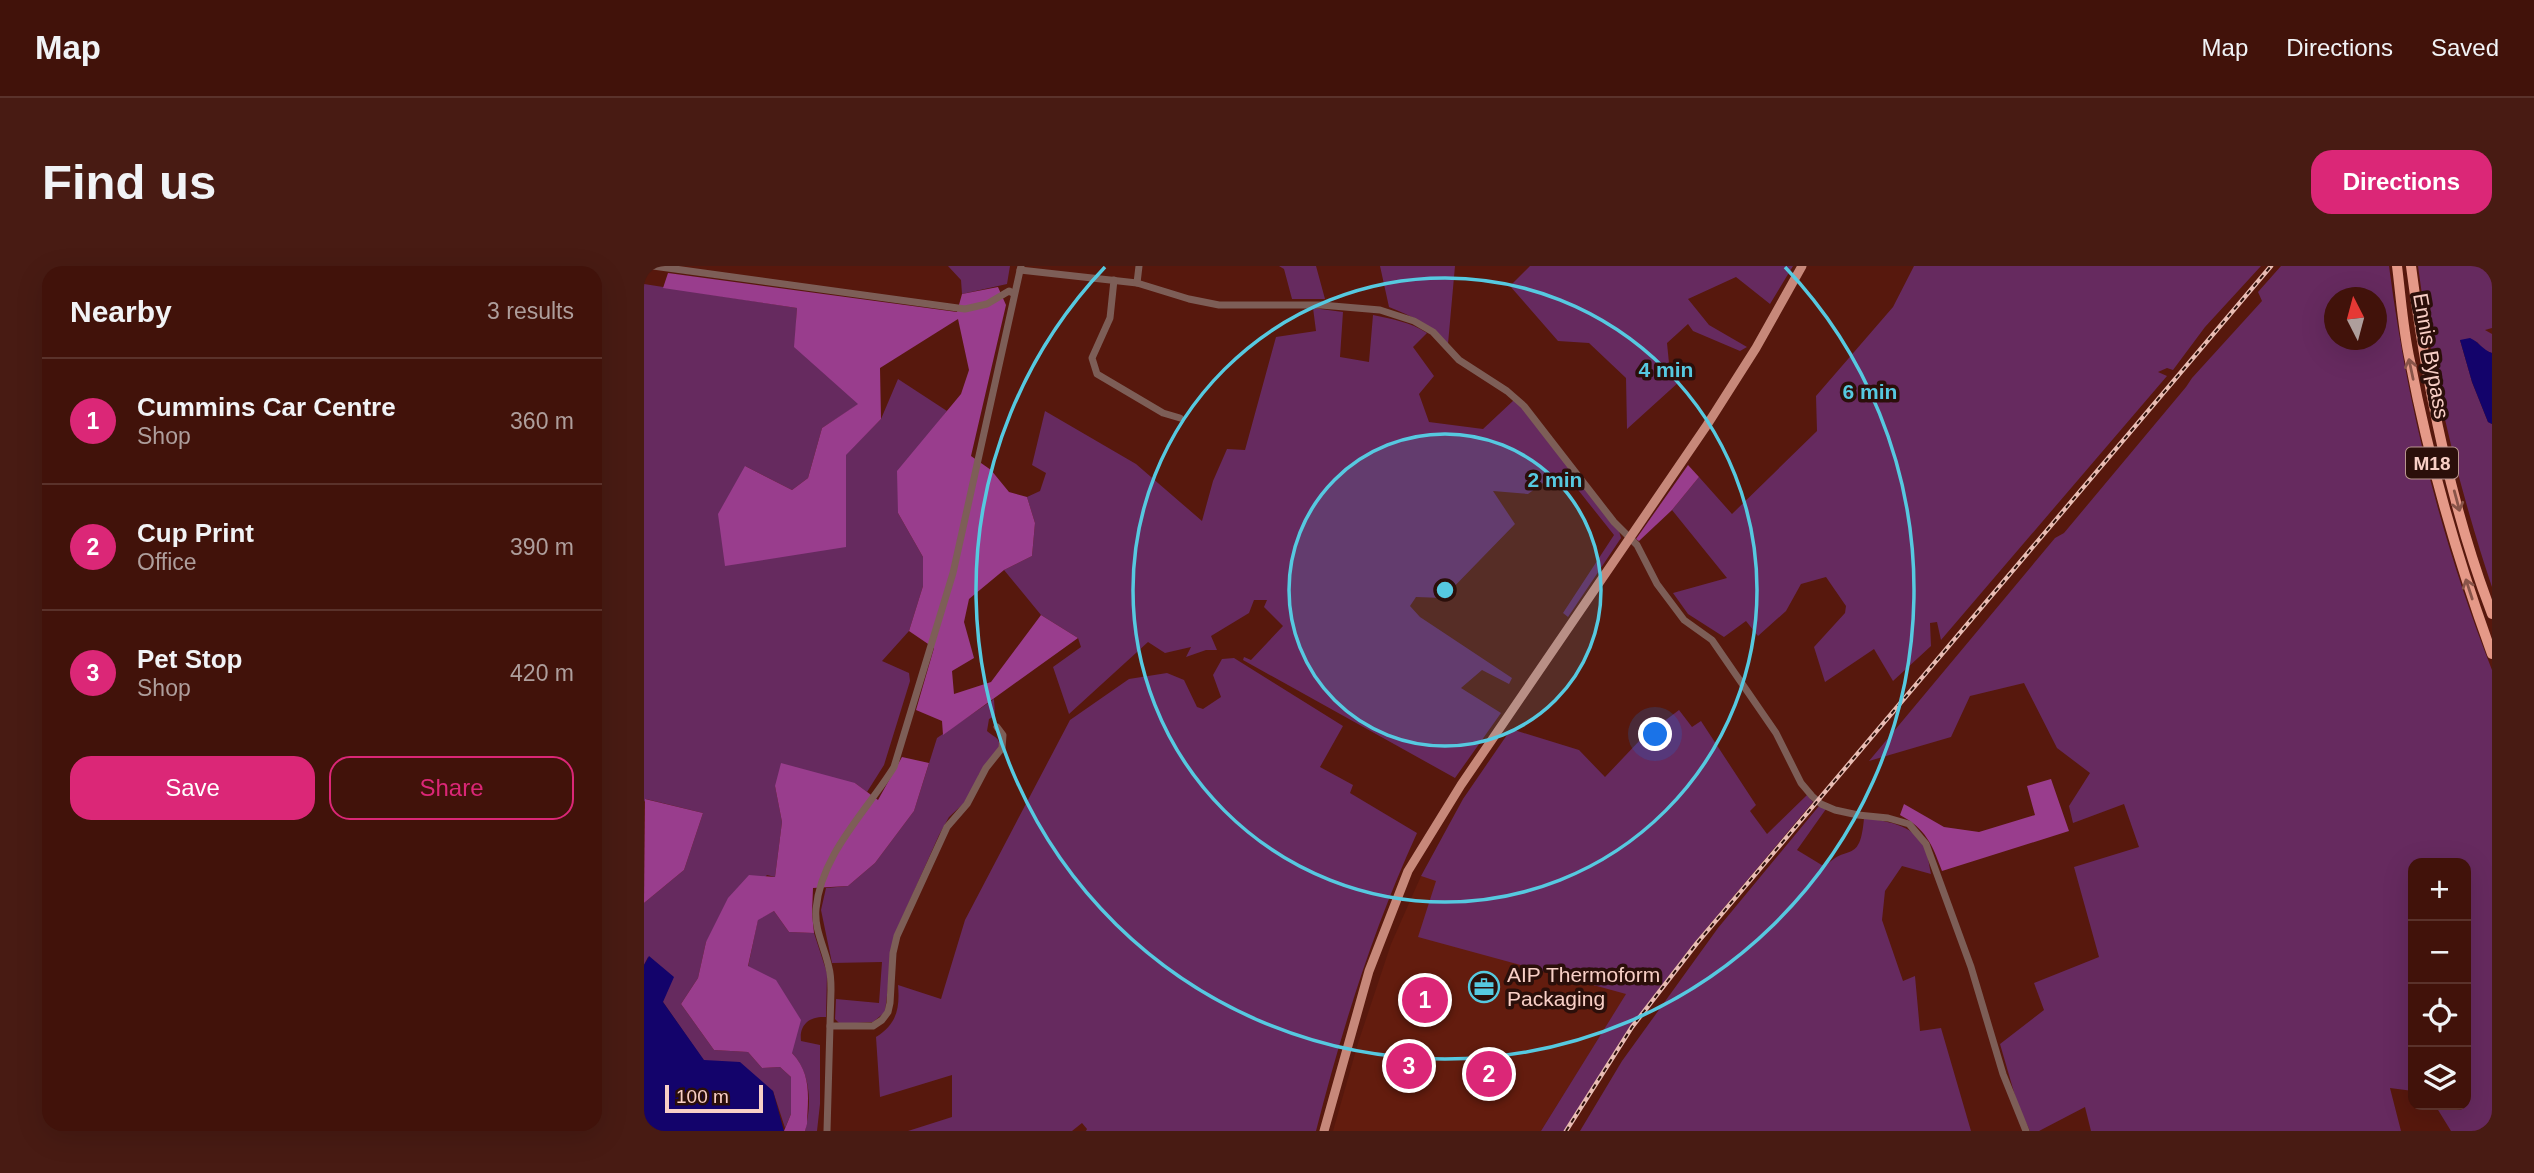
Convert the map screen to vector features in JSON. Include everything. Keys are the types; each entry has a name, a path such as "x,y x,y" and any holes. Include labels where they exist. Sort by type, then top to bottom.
{"highway":[{"name":"Ennis Bypass","path":"2397,266 2409,358 2425,435 2457,552 2492,654"},
{"name":"Ennis Bypass","path":"2412,266 2422,348 2433,406 2458,506 2492,614"}],"main road":[{"path":"1324,1131 1369,971 1408,871 1461,786 1707,425 1756,348 1802,266"}],"street":[{"path":"653,266 965,309 987,304 1009,291 1013,293"},
{"path":"1137,283 1139,266"},
{"path":"827,1131 831,989 830,968 819,937 816,910 818,900 832,858 849,828 878,793 894,767 953,573 1013,293 1021,268 1137,283 1219,305 1380,310 1414,321 1433,332 1460,360 1507,391 1524,406 1614,522 1637,545 1657,584 1684,620 1712,640 1776,733 1801,783 1812,796 1821,804 1835,810 1909,824 1926,844 1971,967 2003,1074 2026,1131"},
{"path":"1114,281 1110,318 1092,358 1097,374 1163,414 1180,418"},
{"path":"830,1026 873,1026 888,1012 897,936 947,827 967,804 986,768 1002,748 1003,735 997,727"}],"shaded area":[{"path":"948,266 1010,266 1007,284 962,294 961,280"},
{"path":"1279,266 1316,266 1325,299 1292,299 1284,269"},
{"path":"1380,266 1455,266 1448,344 1421,322 1389,307"},
{"path":"1530,266 1793,266 1770,304 1736,277 1688,299 1709,325 1747,347 1740,351 1693,331 1688,324 1667,343 1669,363 1680,381 1627,429 1626,378 1589,343 1558,341 1510,286"},
{"path":"1914,266 2261,266 2205,327 2173,370 2167,368 2158,372 2167,376 1941,640 1937,622 1930,623 1931,646 1893,681 1874,649 1825,682 1814,647 1845,613 1846,606 1826,577 1801,584 1786,611 1758,636 1746,621 1724,637 1688,614 1673,593 1727,578 1672,510 1699,477 1732,514 1817,431 1816,396 1893,307"},
{"path":"2281,266 2389,266 2406,369 2428,471 2457,572 2492,670 2492,1131 2451,1131 2438,1110 2471,1110 2471,858 2408,858 2408,1090 2390,1088 2401,1131 2091,1131 2085,1107 2039,1131 2030,1131 2018,1106 2000,1044 2044,1010 2034,983 2099,957 2074,867 2139,847 2124,804 2073,823 2069,806 2090,773 2057,748 2024,683 1970,696 1951,737 1869,761 2055,538 2064,533 2192,378 2262,301 2258,292"},
{"path":"2418,266 2492,266 2492,328 2485,330 2492,334 2492,353 2484,350 2477,342 2460,340 2472,382 2488,422 2492,424 2492,587 2447,428"},
{"path":"668,273 957,312 962,294 998,287 1006,305 971,456 991,470 1009,492 1027,497 1035,523 1032,556 1004,570 969,599 964,622 974,658 952,671 954,694 991,682 1041,615 1078,638 943,735 942,721 916,710 934,648 909,631 923,586 923,557 898,513 897,471 961,394 969,370 958,319 880,368 881,419 846,455 846,547 725,566 718,514 745,466 792,490 808,478 822,428 858,404 794,347 797,308 663,288"},
{"path":"644,284 797,308 795,347 859,404 822,428 808,478 792,490 745,466 846,547 845,455 881,419 898,379 947,411 930,433 898,513 923,557 923,586 909,631 882,661 909,673 910,681 884,765 867,792 855,783 775,786 782,822 775,877 767,875 706,942 698,978 681,1004 714,1050 748,1052 762,1068 780,1067 791,1077 791,1114 785,1128 773,1091 704,1061 663,1002 648,957 644,965 644,903 684,870 703,813 646,799 644,802"},
{"path":"1313,308 1343,312 1340,357 1369,362 1373,315 1407,324 1427,333 1413,347 1434,376 1419,394 1429,422 1483,429 1514,400 1619,531 1621,538 1568,617 1563,613 1614,535 1575,486 1543,483 1528,494 1493,491 1515,524 1443,598 1416,597 1410,606 1420,617 1512,678 1509,684 1482,670 1461,688 1501,713 1455,778 1243,660 1244,657 1251,660 1283,626 1264,607 1267,600 1254,600 1249,613 1211,636 1217,650 1206,650 1186,657 1191,647 1165,653 1148,642 1069,714 1053,667 1081,647 1078,638 1041,615 1004,570 1032,556 1035,523 1027,497 1040,491 1046,473 1032,465 1045,411 1136,464 1202,521 1213,481 1227,449 1245,450 1276,337 1316,331"},
{"path":"2470,338 2492,353 2492,424 2488,422 2472,382 2460,340"},
{"path":"1688,465 1699,477 1672,510 1639,541 1636,539"},
{"path":"1234,658 1343,726 1320,767 1353,785 1350,793 1417,833 1386,906 1360,980 1316,1131 1086,1131 1082,1123 1072,1131 908,1131 952,1117 952,1075 880,1097 876,1037 889,1027 896,1015 898,985 941,999 965,920 1070,720 1129,679 1167,673 1184,680 1197,707 1203,709 1221,697 1213,675 1222,659"},
{"path":"994,699 995,716 989,719 987,731 998,739 999,748 979,774 964,803 949,817 894,936 885,1012 873,1022 840,1024 835,1019 836,999 879,1003 882,962 832,963 821,910 826,888 848,886 875,863 914,811 937,738"},
{"path":"1679,710 1692,727 1701,721 1756,805 1750,811 1767,834 1807,795 1813,802 1695,942 1629,1028 1564,1131 1541,1131 1626,994 1418,937 1436,881 1421,876 1463,799 1511,729 1579,750 1605,777 1642,738"},
{"path":"902,757 929,763 914,811 875,863 848,886 813,888 814,933 789,932 774,911 758,920 748,966 776,980 801,1020 792,1053 806,1078 807,1124 805,1131 784,1131 791,1114 791,1077 780,1067 762,1068 748,1052 714,1050 681,1004 698,978 706,942 728,898 749,875 775,877 782,822 775,786 781,763 855,783 878,800"},
{"path":"2051,779 2069,831 1942,871 1927,838 1900,815 1904,804 1944,827 1979,832 2035,815 2027,786"},
{"path":"645,799 703,813 684,870 644,903"},
{"path":"1819,806 1826,809 1797,850 1825,867 1856,848 1864,818 1906,828 1924,846 1931,874 1902,866 1885,891 1882,920 1903,981 1915,976 1920,1031 1941,1028 1971,1131 1580,1131 1622,1061 1718,928"},
{"path":"1421,876 1661,939 1541,1131 1333,1131 1358,1043 1391,944"},
{"path":"774,911 789,932 814,933 827,973 826,1017 807,1022 801,1035 801,1041 820,1045 817,1131 805,1131 809,1100 803,1070 748,967 758,919"},
{"path":"649,956 674,977 663,1002 704,1060 740,1062 773,1091 784,1131 644,1131 644,965"}],"railway":[{"path":"1566,1131 1632,1027 1697,943 2271,266"}],"place":[{"name":"AIP Thermoform Packaging","path":"1484,987"},
{"name":"Cummins Car Centre","path":"1425,1000"},
{"name":"Pet Stop","path":"1409,1066"},
{"name":"Cup Print","path":"1489,1074"}]}
